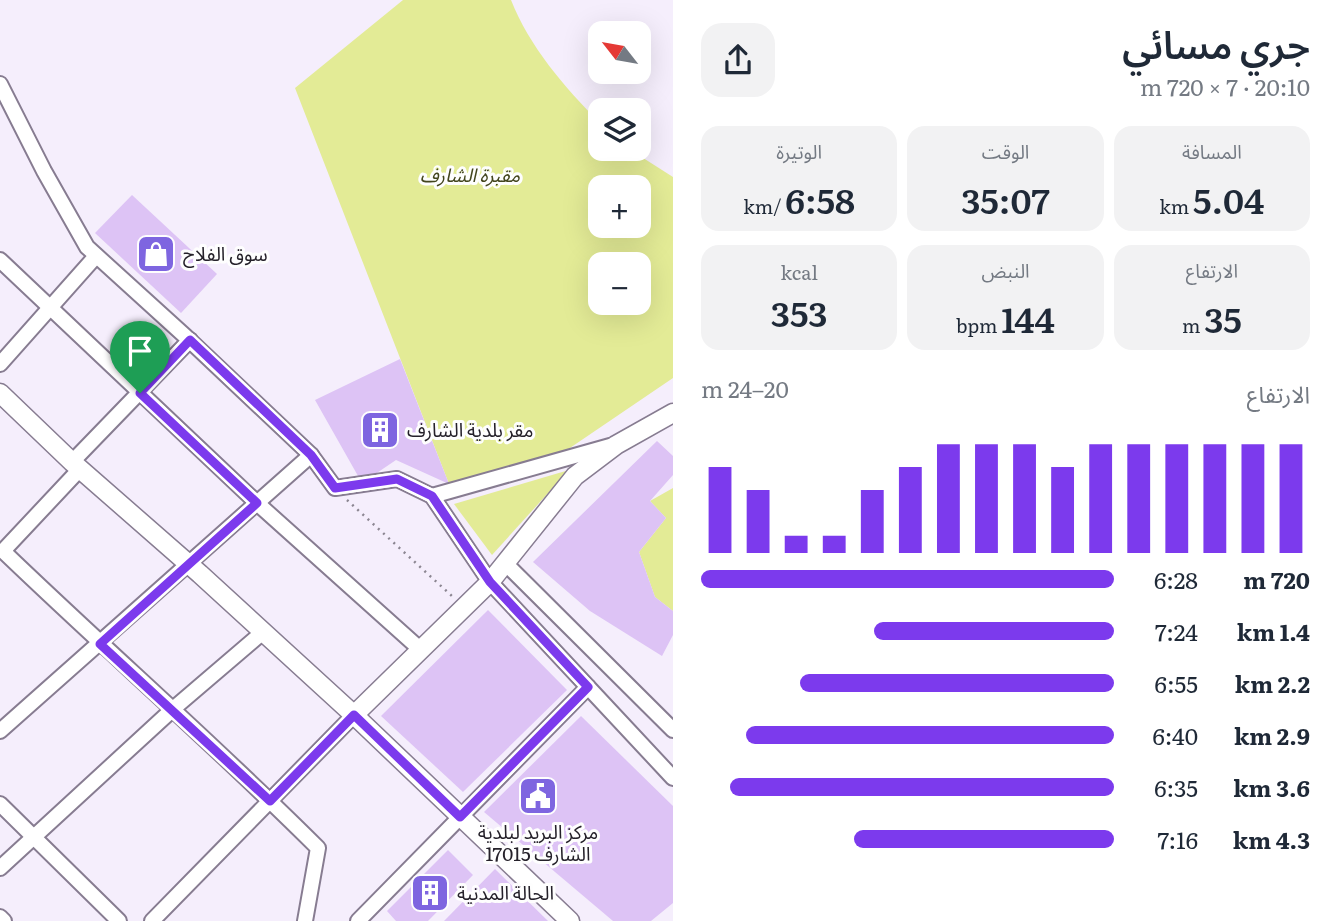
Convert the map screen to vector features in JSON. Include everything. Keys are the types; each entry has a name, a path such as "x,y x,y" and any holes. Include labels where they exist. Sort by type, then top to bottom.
{"street":[{"path":"0,85 87,247 311,455 335,488 397,479 432,496 490,582 672,774"},
{"path":"0,364 96,256"},
{"path":"0,260 257,503 421,650"},
{"path":"190,340 1,551 173,709 318,848 305,921"},
{"path":"2,399 189,564 354,715 570,921"},
{"path":"152,921 354,715 490,582 575,477 616,445 673,413"},
{"path":"432,496 616,445 673,422"},
{"path":"0,731 311,455"},
{"path":"506,564 673,730"},
{"path":"0,868 173,709 263,632"},
{"path":"358,921 588,687"},
{"path":"0,804 119,921"},
{"path":"0,917 4,921"}],"path":[{"path":"335,488 464,608"}],"green space":[{"name":"مقبرة الشارف","path":"403,0 511,0 528,34 549,66 588,110 588,161 648,161 673,177 673,378 564,452 449,484 295,88"},
{"path":"569,470 492,555 454,504"},
{"path":"673,488 673,611 655,597 639,552 666,518 650,501"}],"building":[{"name":"سوق الفلاح","path":"132,195 217,274 181,313 95,233"},
{"name":"مقر بلدية الشارف","path":"400,359 449,484 396,460 362,483 315,400"},
{"path":"657,441 673,456 673,475 650,501 666,518 639,552 655,597 673,611 673,635 662,656 590,611 533,562"},
{"path":"488,610 567,690 463,792 381,716"},
{"path":"581,716 673,806 673,903 651,921 613,921 484,812"},
{"name":"الحالة المدنية","path":"448,850 473,875 428,921 396,921 387,911"},
{"path":"495,869 548,921 444,921"}],"place":[{"name":"سوق الفلاح","path":"156,254"},
{"name":"مقر بلدية الشارف","path":"380,430"},
{"name":"مركز البريد لبلدية الشارف 17015","path":"538,796"},
{"name":"الحالة المدنية","path":"430,893"}],"route":[{"path":"190,340 311,455 335,488 397,479 432,496 490,582 588,687 460,817 354,715 270,801 100,644 257,503 140,393 190,340"}]}
